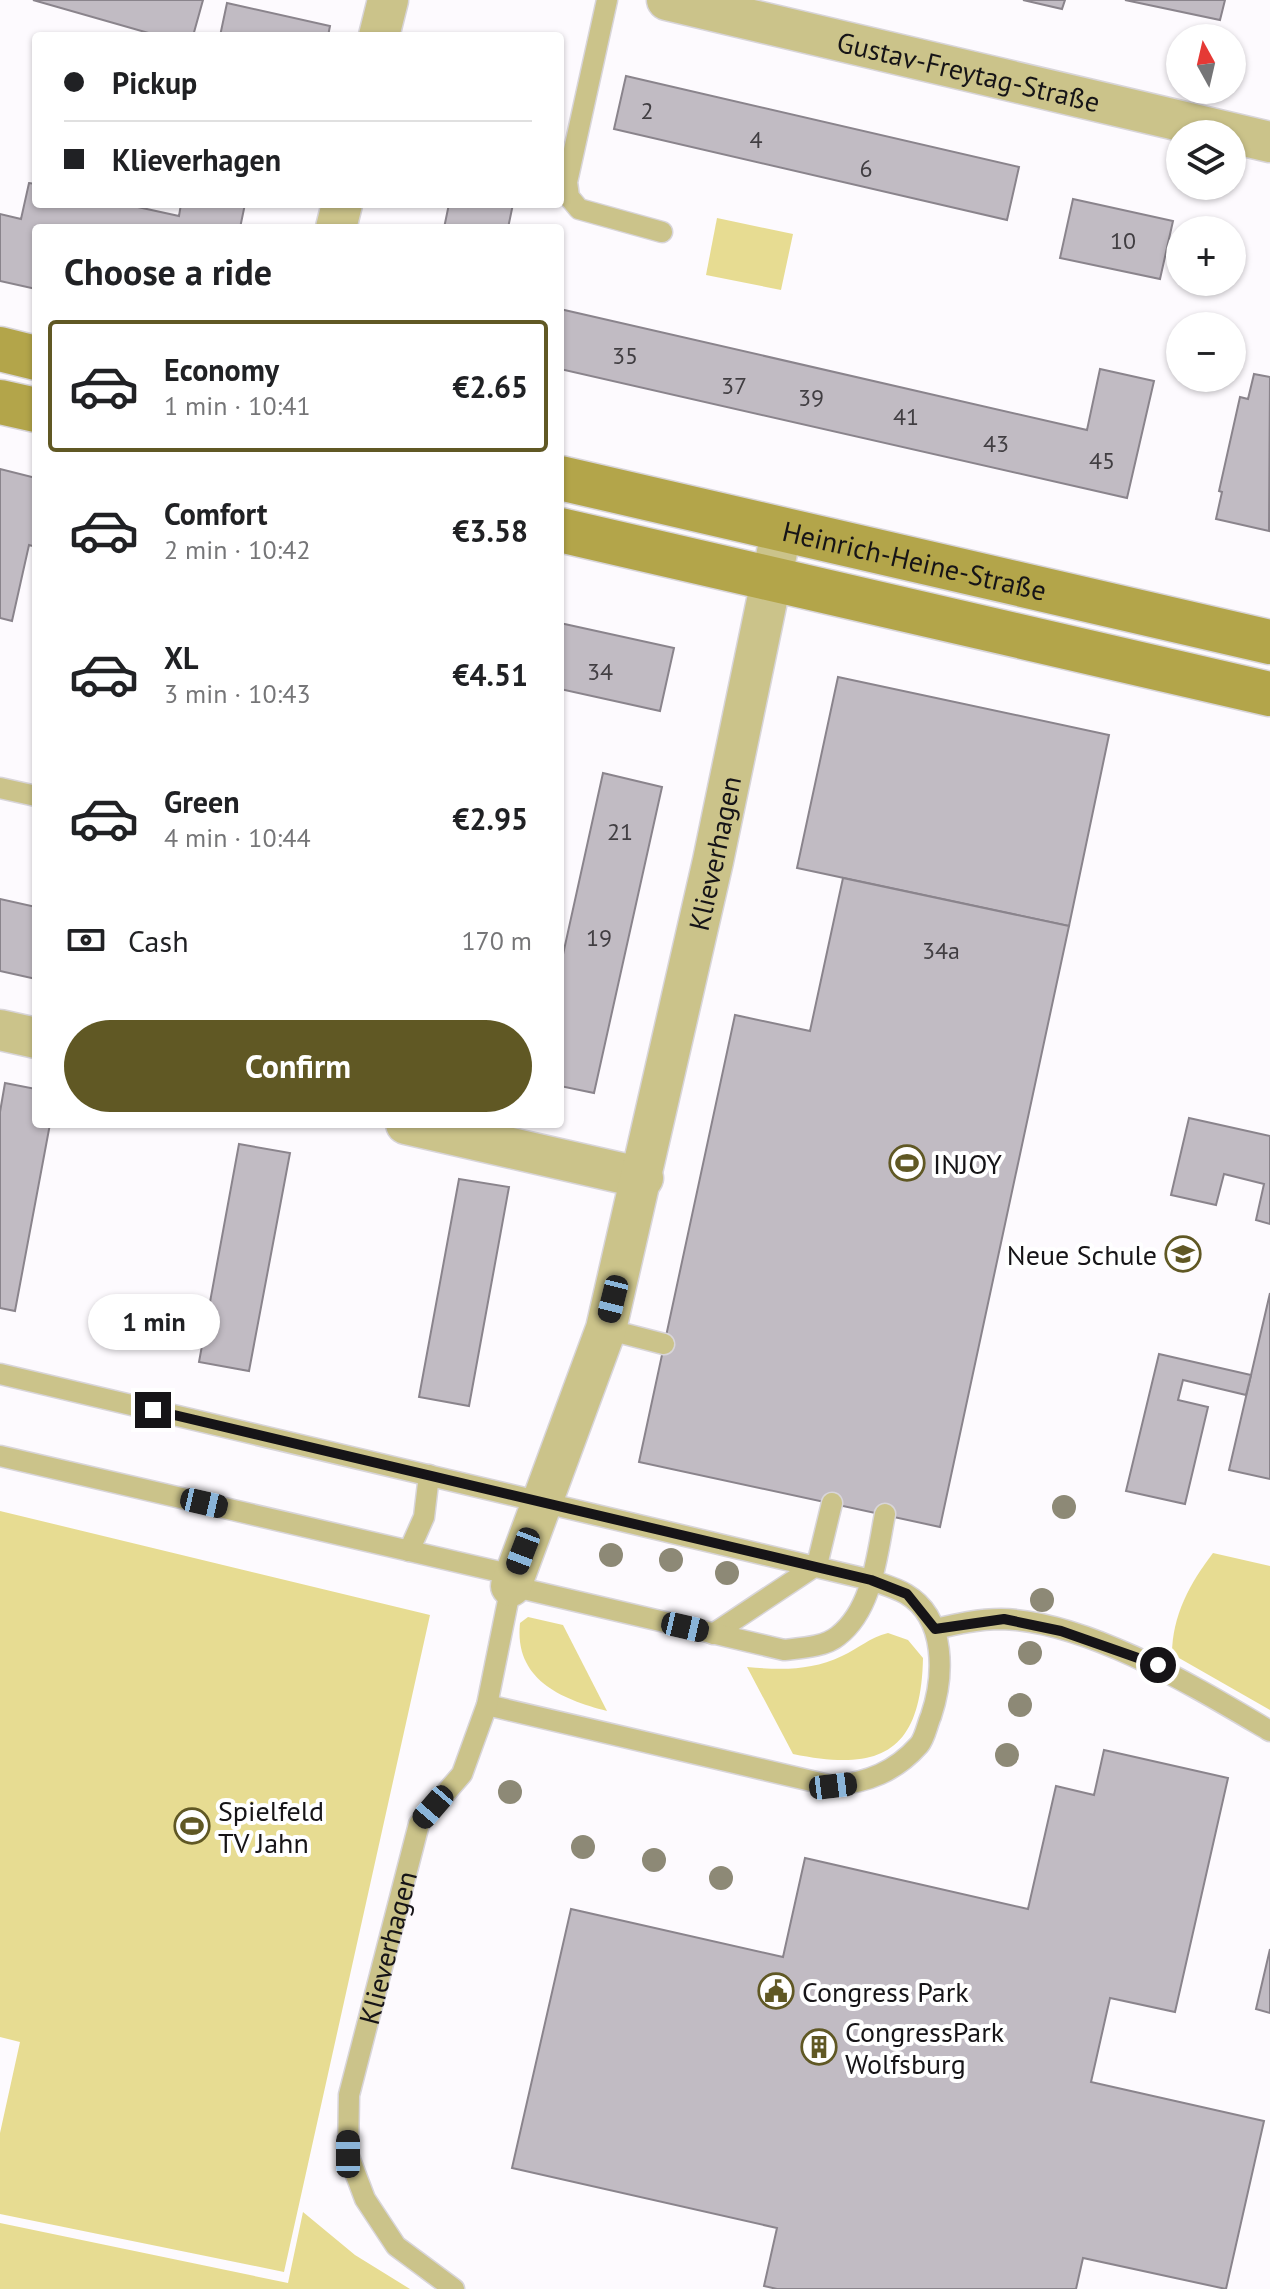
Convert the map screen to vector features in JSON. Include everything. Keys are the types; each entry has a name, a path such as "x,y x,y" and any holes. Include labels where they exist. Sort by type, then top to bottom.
{"street":[{"path":"380,32 388,0"},
{"name":"Gustav-Freytag-Straße","path":"667,0 1270,142"},
{"path":"0,349 32,357"},
{"path":"0,402 32,409"},
{"name":"Heinrich-Heine-Straße","path":"564,479 1270,642"},
{"name":"Klieverhagen","path":"512,1580 606,1329 643,1178 782,528"},
{"name":"Heinrich-Heine-Straße","path":"564,531 1270,694"},
{"path":"0,1030 32,1037"},
{"path":"444,1128 481,1132 643,1178"}],"lane":[{"path":"607,0 567,182 569,197 579,209 662,232"},
{"path":"0,788 32,795"},
{"path":"606,1329 664,1344"},
{"path":"0,1374 871,1580 907,1594 935,1629 941,1669 936,1700 921,1742 892,1769 865,1783 833,1786 487,1705"},
{"path":"0,1456 409,1551 713,1634 784,1650 811,1647 837,1637 856,1616 871,1580 885,1514"},
{"path":"409,1551 424,1517 429,1475"},
{"path":"713,1634 817,1565 832,1503"},
{"name":"Klieverhagen","path":"454,2289 396,2246 365,2199 348,2154 349,2095 419,1824 462,1774 487,1705 512,1580"},
{"path":"935,1629 1004,1619 1061,1631 1158,1665 1270,1731"}],"shaded area":[{"path":"717,218 793,234 781,290 706,275"},
{"name":"Spielfeld TV Jahn","path":"0,1511 430,1615 284,2272 0,2214 0,2133 20,2042 0,2037"},
{"path":"1213,1553 1270,1566 1270,1710 1172,1654 1175,1626 1184,1600"},
{"path":"528,1617 563,1625 607,1711 557,1693 532,1672 524,1659 520,1642 520,1623"},
{"path":"888,1633 908,1640 923,1658 914,1716 904,1735 890,1748 872,1757 823,1759 793,1754 747,1667 807,1667 842,1656"},
{"path":"303,2212 355,2255 410,2289 0,2289 0,2223 288,2283"}],"building":[{"path":"33,0 203,0 194,32 145,32"},
{"path":"1023,0 1065,0 1062,9"},
{"path":"1125,0 1225,0 1220,20"},
{"path":"227,3 330,26 329,32 221,32"},
{"path":"626,76 1019,167 1007,220 614,129"},
{"path":"29,183 32,183 32,208 142,208 179,216 180,208 244,208 241,224 32,224 32,288 0,281 0,214 21,219"},
{"path":"1073,199 1166,219 1166,252 1160,279 1060,258"},
{"path":"448,208 512,208 509,224 445,224"},
{"path":"564,310 1087,430 1100,369 1154,381 1127,498 564,370"},
{"path":"1254,374 1270,377 1269,531 1216,519 1222,492 1219,491 1240,397 1248,399"},
{"path":"0,469 32,477 32,546 29,545 12,621 0,618"},
{"path":"564,624 674,648 660,711 564,690"},
{"path":"838,677 1109,735 1069,926 797,868"},
{"path":"603,773 662,787 594,1093 564,1087 564,950"},
{"path":"843,878 1069,926 940,1527 639,1462 735,1015 810,1031"},
{"path":"0,899 32,906 32,978 0,971"},
{"path":"5,1083 32,1088 32,1128 49,1128 15,1311 0,1308 0,1112"},
{"path":"1189,1118 1270,1136 1270,1224 1256,1220 1264,1184 1224,1174 1216,1205 1171,1195"},
{"path":"239,1144 290,1153 249,1371 199,1362"},
{"path":"459,1179 509,1187 469,1406 419,1397"},
{"path":"1270,1293 1270,1479 1229,1470"},
{"path":"1159,1354 1251,1375 1246,1395 1183,1380 1178,1400 1208,1407 1185,1504 1126,1491"},
{"name":"CongressPark Wolfsburg","path":"1104,1750 1228,1778 1175,2012 1110,1998 1091,2082 1264,2121 1226,2289 1083,2258 1076,2289 777,2289 764,2286 777,2228 512,2168 571,1909 783,1957 805,1858 1028,1909 1056,1786 1094,1795"},
{"path":"1270,1949 1270,2013 1256,2009"}],"place":[{"name":"INJOY","path":"907,1163"},
{"name":"Neue Schule","path":"1183,1254"},
{"name":"Spielfeld TV Jahn","path":"192,1826"},
{"name":"Congress Park","path":"776,1991"},
{"name":"CongressPark Wolfsburg","path":"819,2047"}],"route":[{"path":"153,1410 871,1580 907,1594 925,1612 935,1629 978,1620 1004,1619 1061,1631 1158,1665"}]}
